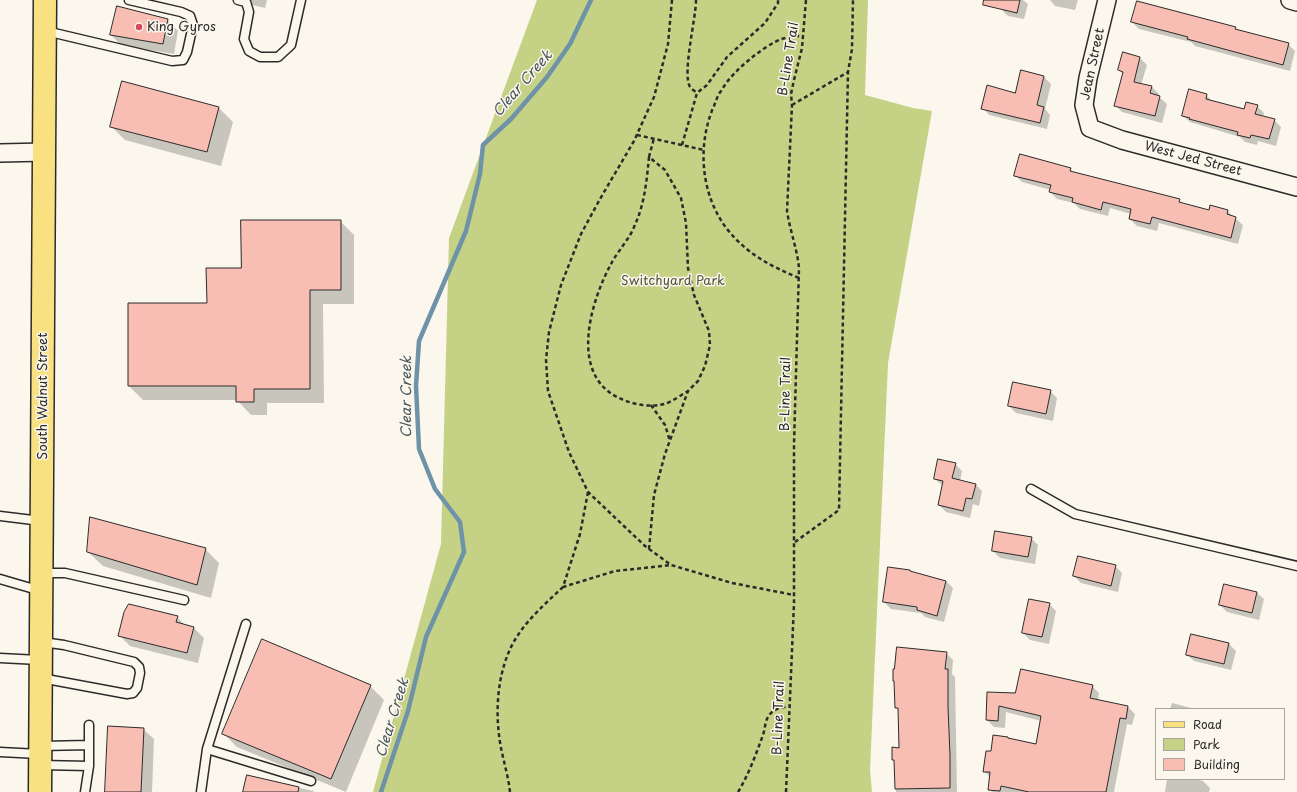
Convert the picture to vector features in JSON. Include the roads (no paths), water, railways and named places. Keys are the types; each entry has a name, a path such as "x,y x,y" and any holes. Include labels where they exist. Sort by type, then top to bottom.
{"main road":[{"name":"South Walnut Street","path":"40,792 45,0"}],"street":[{"name":"Jean Street","path":"1090,128 1084,105 1088,78 1107,0"},
{"path":"1290,0 1297,2"},
{"name":"West Jed Street","path":"1090,128 1122,140 1297,187"},
{"path":"0,153 45,152"}],"lane":[{"path":"45,31 172,61 183,60 188,52 193,25 190,16 181,12 129,0"},
{"path":"238,0 246,2 249,12 244,39 249,51 260,57 278,57 291,45 301,0"},
{"path":"1031,489 1075,514 1297,566"},
{"path":"0,516 42,521"},
{"path":"0,579 42,582 65,573 184,600"},
{"path":"201,792 207,749 246,624"},
{"path":"0,658 41,660 127,694 133,693 137,688 140,673 139,667 134,662 64,645 41,660"},
{"path":"85,792 89,766 89,725"},
{"path":"40,755 90,745"},
{"path":"207,749 311,781"},
{"path":"0,752 40,755 89,766"}],"waterway":[{"name":"Clear Creek","path":"381,792 408,711 426,637 464,552 460,522 435,489 419,449 416,386 419,341 466,231 480,174 483,145 511,119 547,77 570,44 591,0"}],"place":[{"name":"King Gyros","path":"139,27"}],"park label":[{"name":"Switchyard Park","path":"673,281"}]}
